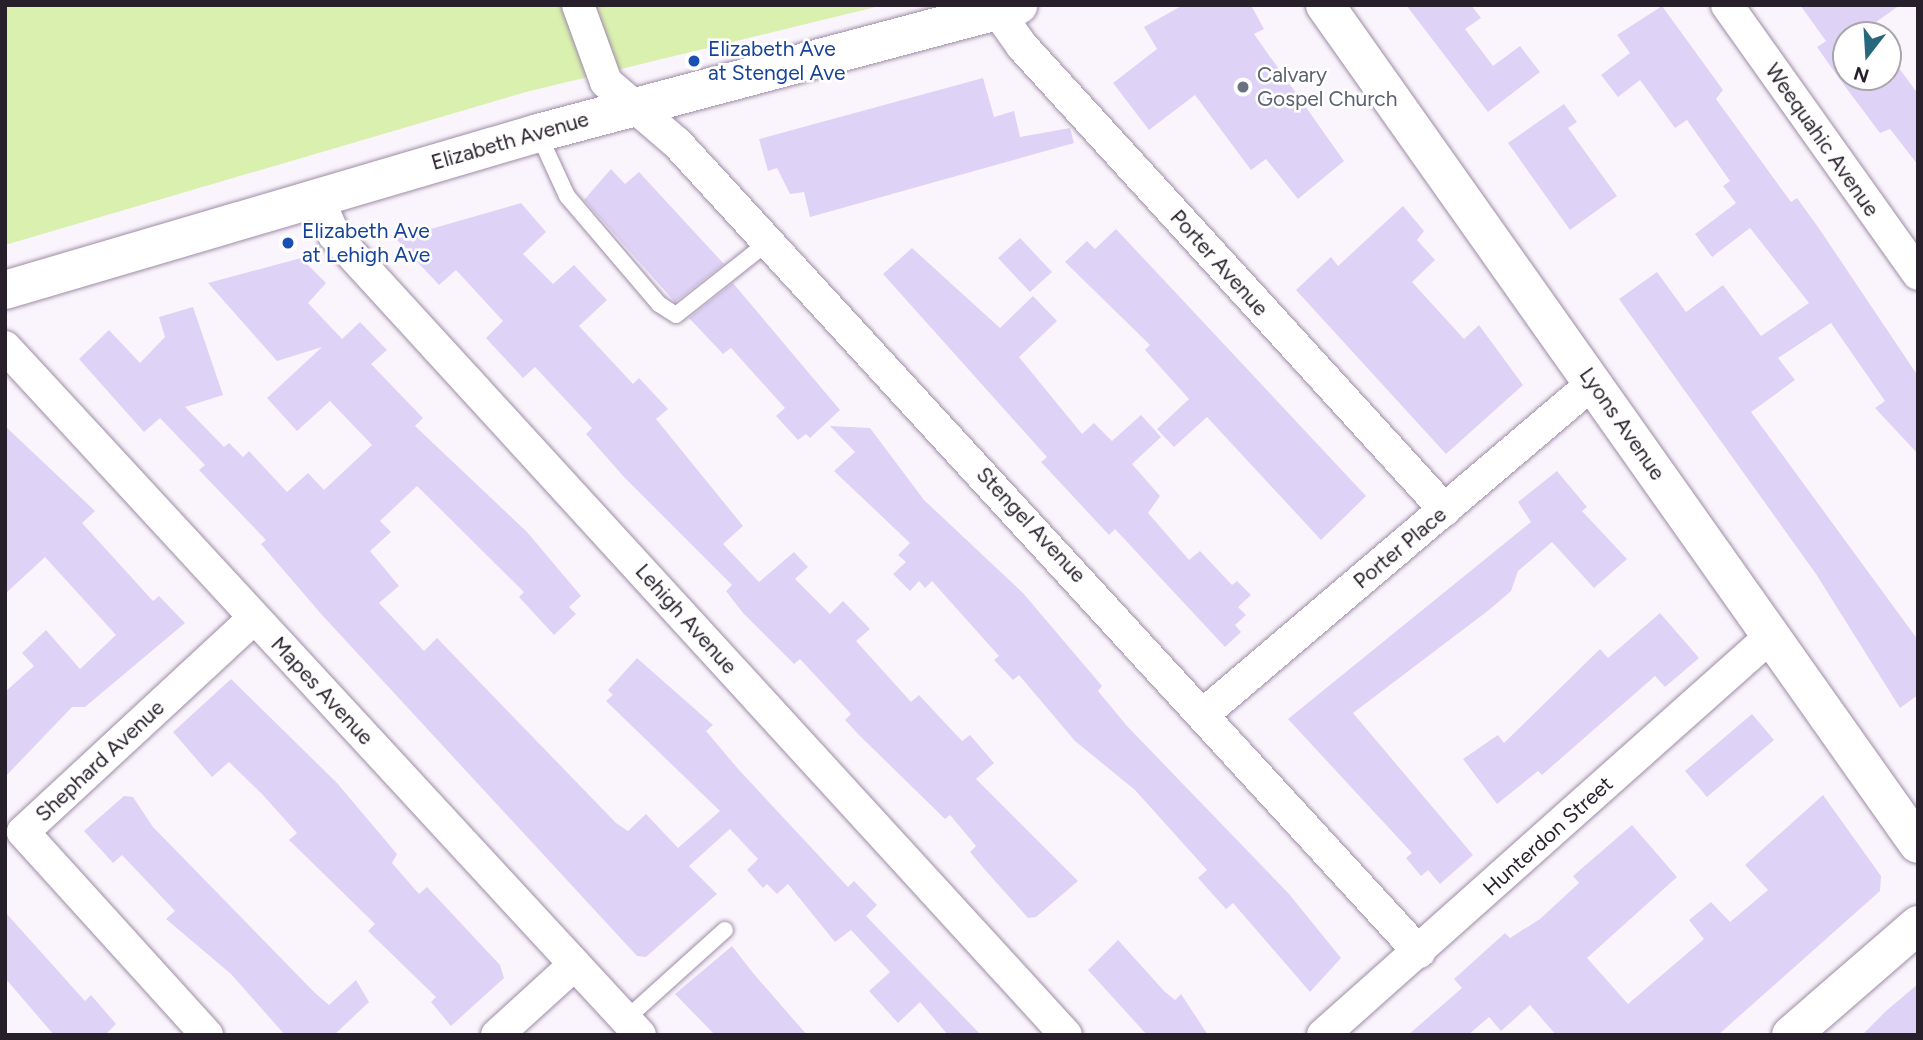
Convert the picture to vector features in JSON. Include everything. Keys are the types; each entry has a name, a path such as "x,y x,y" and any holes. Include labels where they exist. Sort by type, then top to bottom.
{"main road":[{"name":"Lyons Avenue","path":"1325,5 1918,844"},
{"name":"Elizabeth Avenue","path":"5,290 317,196 634,106 1008,8"},
{"path":"1791,1035 1918,925"}],"street":[{"name":"Weequahic Avenue","path":"1727,5 1918,274"},
{"name":"Stengel Avenue","path":"577,6 606,82 677,143 767,243 1206,712 1419,952"},
{"name":"Porter Avenue","path":"1008,8 1022,46 1445,510"},
{"name":"Lehigh Avenue","path":"317,196 334,236 1066,1035"},
{"name":"Mapes Avenue","path":"5,347 633,1027"},
{"name":"Porter Place","path":"1206,712 1593,383"},
{"name":"Shephard Avenue","path":"206,1035 23,832 254,618"},
{"name":"Hunterdon Street","path":"1323,1035 1771,636"},
{"path":"497,1035 575,964"}],"lane":[{"path":"538,133 567,196 659,304 683,315 767,243"},
{"path":"633,1027 725,929"}],"green space":[{"path":"5,5 884,5 526,92 5,245"}],"building":[{"name":"Calvary Gospel Church","path":"1183,5 1251,5 1264,29 1254,34 1344,161 1298,199 1266,159 1251,170 1195,95 1149,130 1113,83 1157,49 1144,27"},
{"path":"1406,5 1471,5 1481,18 1465,29 1493,66 1520,46 1540,72 1488,112"},
{"path":"1800,5 1900,5 1877,21 1832,21 1832,68 1817,47 1826,41"},
{"path":"1662,6 1723,90 1716,99 1791,202 1797,198 1918,376 1918,454 1875,408 1885,401 1831,323 1778,358 1795,380 1751,412 1918,640 1918,695 1900,708 1816,574 1619,299 1657,272 1686,312 1723,285 1761,336 1809,303 1750,228 1712,257 1695,234 1736,203 1723,186 1730,181 1687,120 1675,128 1640,80 1618,97 1601,75 1630,53 1617,35"},
{"path":"1902,72 1918,94 1918,165 1890,129 1880,133 1848,91 1902,91"},
{"path":"983,78 994,117 1014,111 1020,137 1070,128 1074,143 810,217 804,192 790,194 777,168 768,171 759,139"},
{"path":"1564,104 1577,122 1568,128 1617,196 1570,230 1508,143"},
{"path":"611,169 625,184 639,172 724,264 675,302 584,200"},
{"path":"521,203 546,232 523,254 553,284 574,265 607,300 579,326 633,384 639,378 668,409 656,419 743,526 723,544 759,582 794,552 808,567 795,579 830,614 843,601 870,629 856,641 911,702 919,695 962,741 970,735 994,763 976,779 1078,881 1036,917 1028,918 986,871 970,852 976,846 950,815 945,819 845,720 851,714 800,659 794,664 743,613 726,591 732,585 624,477 586,434 592,428 535,367 523,378 486,338 503,321 456,270 439,285 396,239"},
{"path":"1403,206 1424,231 1417,240 1435,260 1412,282 1464,339 1479,325 1523,385 1446,454 1296,290 1331,257 1338,266"},
{"path":"1116,229 1366,496 1321,540 1207,417 1174,447 1157,429 1189,399 1145,350 1150,345 1065,262 1087,241 1095,249"},
{"path":"1020,238 1052,272 1030,292 998,258"},
{"path":"912,248 1000,328 1033,296 1057,321 1019,357 1082,434 1094,423 1112,441 1141,415 1161,437 1132,464 1160,496 1148,513 1189,560 1200,551 1232,585 1237,581 1251,595 1238,607 1246,615 1235,625 1241,632 1225,647 1115,529 1109,535 1041,462 1047,457 883,274"},
{"path":"301,258 326,283 308,303 342,339 360,322 387,350 371,364 423,418 415,426 527,532 581,596 569,607 576,614 554,635 519,597 524,592 417,486 380,521 391,532 370,551 399,586 379,603 424,651 437,638 616,823 628,831 646,814 678,848 720,811 606,701 613,695 608,690 637,658 713,725 706,731 739,770 848,887 854,881 877,905 866,916 981,1035 948,1035 920,1002 898,1023 869,991 890,972 851,930 835,942 788,884 777,894 767,884 763,888 747,870 758,859 730,829 689,866 717,894 646,957 637,956 322,615 261,544 266,540 199,470 205,465 160,418 144,432 79,359 109,330 140,363 165,337 159,317 193,307 223,395 185,407 224,447 229,443 243,457 249,451 287,492 308,473 324,490 372,445 330,401 297,431 267,398 322,347 277,361 208,283"},
{"path":"733,283 840,410 810,438 806,434 798,440 776,416 785,408 731,348 723,354 689,318"},
{"path":"5,426 95,511 82,523 153,601 159,596 185,623 85,707 72,707 5,777 5,692 34,666 22,653 46,630 80,669 116,635 45,557 5,594"},
{"path":"830,426 870,428 924,500 1023,593 1102,686 1098,691 1127,726 1289,894 1341,958 1310,992 1233,903 1226,909 1198,878 1207,870 1135,790 1075,741 1019,675 1013,680 994,660 999,656 932,581 925,588 919,581 910,591 893,574 906,562 898,555 910,543 834,471 855,452"},
{"path":"1557,471 1587,507 1582,511 1627,559 1594,588 1552,542 1518,571 1511,591 1489,610 1353,713 1473,855 1440,884 1428,870 1421,876 1406,858 1412,853 1288,719 1531,522 1518,502"},
{"path":"1660,613 1699,658 1665,687 1655,676 1542,775 1538,771 1497,804 1463,759 1498,735 1504,743 1600,649 1608,658"},
{"path":"231,679 337,783 397,854 392,863 419,894 427,887 500,965 504,978 451,1026 431,1002 436,997 368,931 375,924 289,840 297,833 262,794 229,762 212,777 173,732"},
{"path":"1752,714 1774,740 1707,797 1685,771"},
{"path":"1823,795 1881,876 1880,891 1718,1035 1556,1035 1530,1005 1501,1031 1489,1017 1468,1035 1408,1035 1462,988 1454,979 1505,933 1510,938 1540,919 1579,883 1573,876 1632,825 1677,877 1587,958 1628,1004 1704,939 1689,920 1711,902 1730,922 1768,890 1745,865"},
{"path":"124,796 133,797 153,827 329,1005 356,980 369,1002 334,1035 285,1035 231,974 166,919 175,911 122,855 113,863 84,831"},
{"path":"5,912 85,1001 91,995 116,1024 105,1035 54,1035 5,978"},
{"path":"1118,940 1165,992 1175,1000 1181,994 1208,1035 1147,1035 1088,970"},
{"path":"732,946 807,1035 715,1035 675,994"},
{"path":"1918,984 1918,1035 1862,1035 1886,1011"}],"place":[{"name":"Elizabeth Ave at Stengel Ave","path":"694,61"},
{"name":"Calvary Gospel Church","path":"1243,87"},
{"name":"Elizabeth Ave at Lehigh Ave","path":"288,243"}]}
